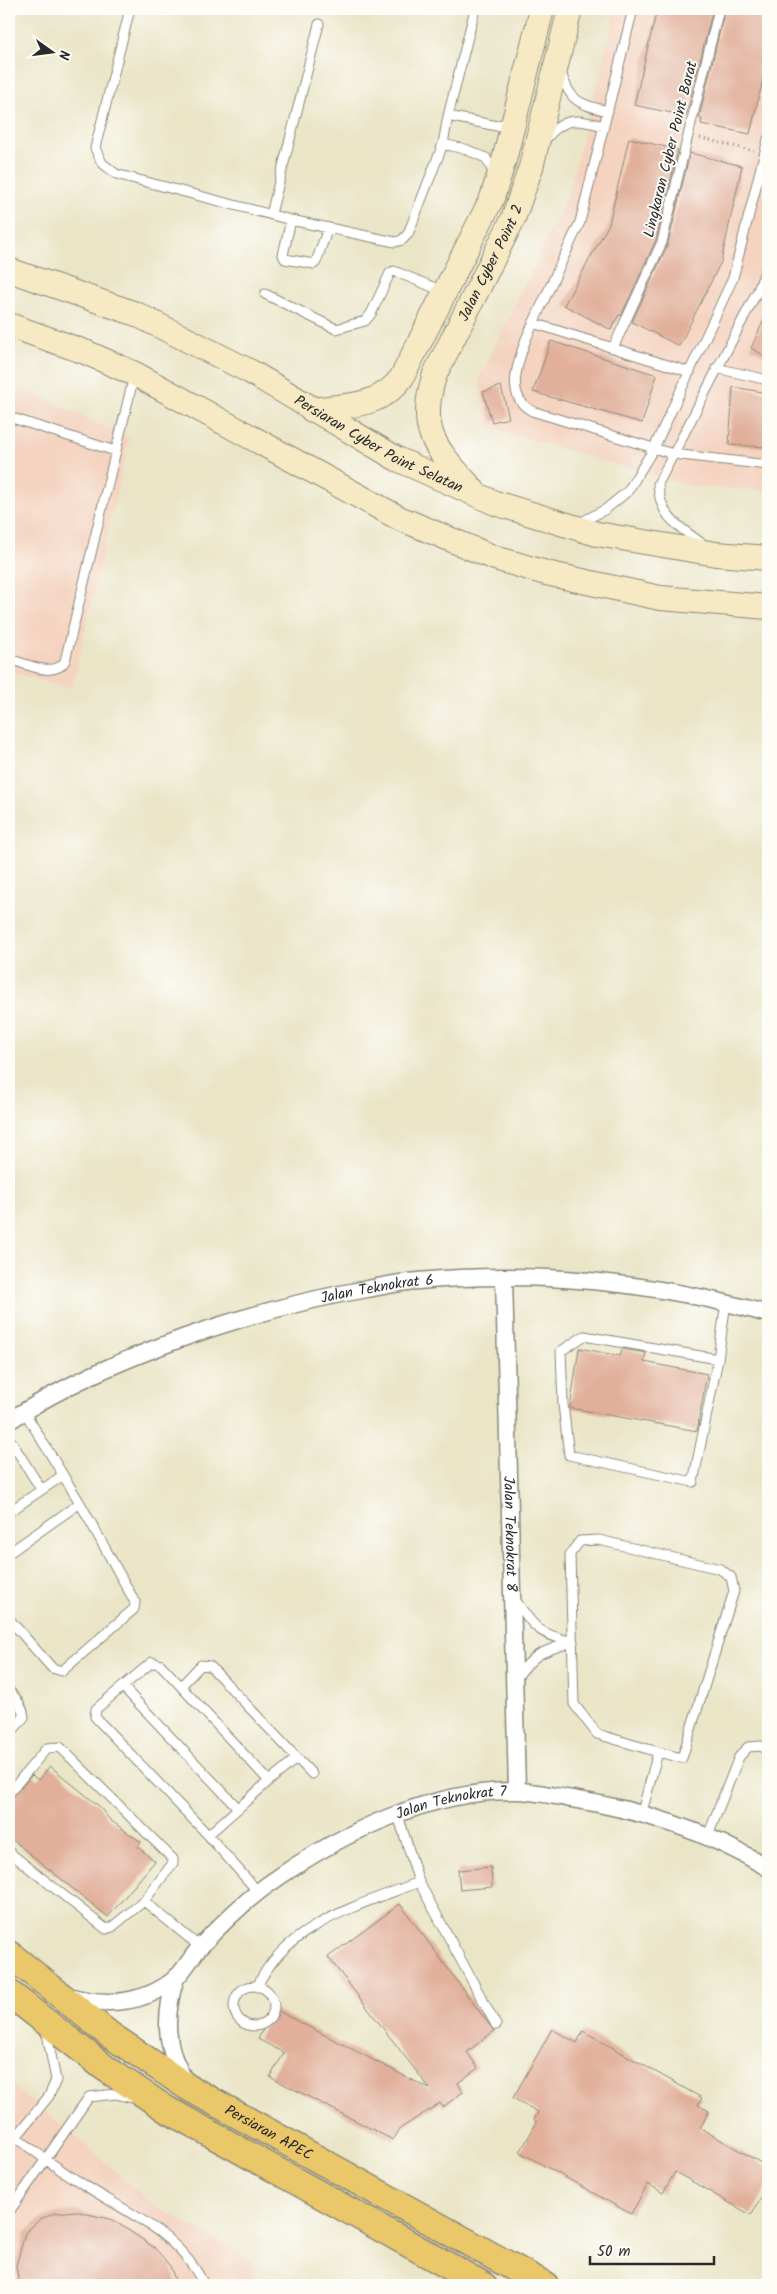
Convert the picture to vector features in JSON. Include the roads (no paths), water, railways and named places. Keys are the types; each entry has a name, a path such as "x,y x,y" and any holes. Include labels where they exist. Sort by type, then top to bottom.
{"main road":[{"name":"Jalan Cyber Point 2","path":"312,410 370,401 393,389 402,377 484,214 498,181 542,9"},
{"name":"Jalan Cyber Point 2","path":"479,496 438,450 430,434 428,399 435,374 513,219 533,158 570,9"},
{"name":"Persiaran Cyber Point Selatan","path":"9,270 136,314 251,372 397,459 479,496 598,534 716,554 768,558"},
{"path":"9,325 85,352 135,374 399,518 495,558 546,573 660,598 768,607"},
{"name":"Persiaran APEC","path":"9,1954 110,2035 189,2088 545,2285"},
{"name":"Persiaran APEC","path":"9,1993 104,2068 166,2109 483,2285"}],"street":[{"name":"Jalan Teknokrat 6","path":"9,1421 48,1396 118,1362 239,1318 310,1299 417,1281 504,1278 641,1286 726,1302 768,1314"},
{"name":"Jalan Teknokrat 8","path":"504,1278 516,1790"},
{"name":"Jalan Teknokrat 7","path":"189,2088 171,2055 167,2037 169,1999 176,1978 200,1947 275,1879 349,1834 397,1812 464,1796 516,1790 600,1803 668,1820 768,1868"},
{"name":"Jalan Teknokrat 7","path":"53,1990 88,2002 122,2002 149,1994 176,1978"}],"lane":[{"path":"130,9 95,148 102,163 116,174 291,220 395,242 402,240 408,234 443,144 448,116 475,9"},
{"path":"633,9 580,222 526,339 515,379 517,397 524,407 673,454 722,461 768,464"},
{"name":"Lingkaran Cyber Point Barat","path":"613,348 662,242 719,9"},
{"path":"271,214 319,24"},
{"path":"557,60 564,82 574,100 585,106 608,111"},
{"path":"448,116 497,126 514,120"},
{"path":"533,158 551,132 564,123 579,120 604,126"},
{"path":"574,527 606,509 628,491 654,448 722,304 739,261 768,139"},
{"path":"443,144 465,149 486,158 498,181"},
{"path":"291,220 283,254 285,259 314,264 328,228"},
{"path":"716,554 674,523 661,506 658,484 768,264"},
{"path":"265,294 336,329 365,321 371,314 390,273 394,271 445,292"},
{"path":"534,323 690,372"},
{"path":"716,368 768,380"},
{"path":"9,659 52,670 59,668 65,661 135,374"},
{"path":"9,417 115,451"},
{"path":"718,1359 584,1336 576,1341 561,1351 563,1404 569,1455 693,1482 718,1359 726,1302"},
{"path":"9,1618 52,1668 62,1672 134,1609 135,1602 80,1503 24,1411"},
{"path":"9,1438 41,1489"},
{"path":"9,1512 62,1476"},
{"path":"9,1553 80,1503"},
{"path":"600,1540 720,1569 731,1577 734,1591 682,1758 658,1752 597,1734 574,1704 570,1554 580,1541 600,1540"},
{"path":"512,1596 534,1626 547,1636 573,1642"},
{"path":"514,1680 532,1658 546,1650 573,1642"},
{"path":"259,1893 208,1835 95,1717 96,1709 152,1662 161,1665 269,1781"},
{"path":"181,1686 201,1666 210,1666 312,1774"},
{"path":"123,1687 238,1808"},
{"path":"9,1690 16,1697 24,1717 9,1735"},
{"path":"707,1838 740,1757 748,1747 761,1746 768,1750"},
{"path":"9,1793 47,1748 60,1747 173,1859 173,1863 144,1901 112,1927 106,1929 9,1852"},
{"path":"642,1812 658,1752"},
{"path":"208,1835 297,1758"},
{"path":"397,1812 419,1882 496,2025"},
{"path":"257,1986 262,1976 284,1948 327,1918 419,1882"},
{"path":"144,1901 200,1947"},
{"path":"257,1986 269,1992 274,2004 274,2010 267,2022 262,2025 249,2026 243,2023 235,2012 236,1999 244,1989 257,1986"},
{"path":"9,2146 12,2134 49,2096 56,2080 46,2023"},
{"path":"9,2212 88,2097 116,2094 166,2109"},
{"path":"12,2134 45,2161 145,2221 174,2244 191,2264 204,2285"}]}
